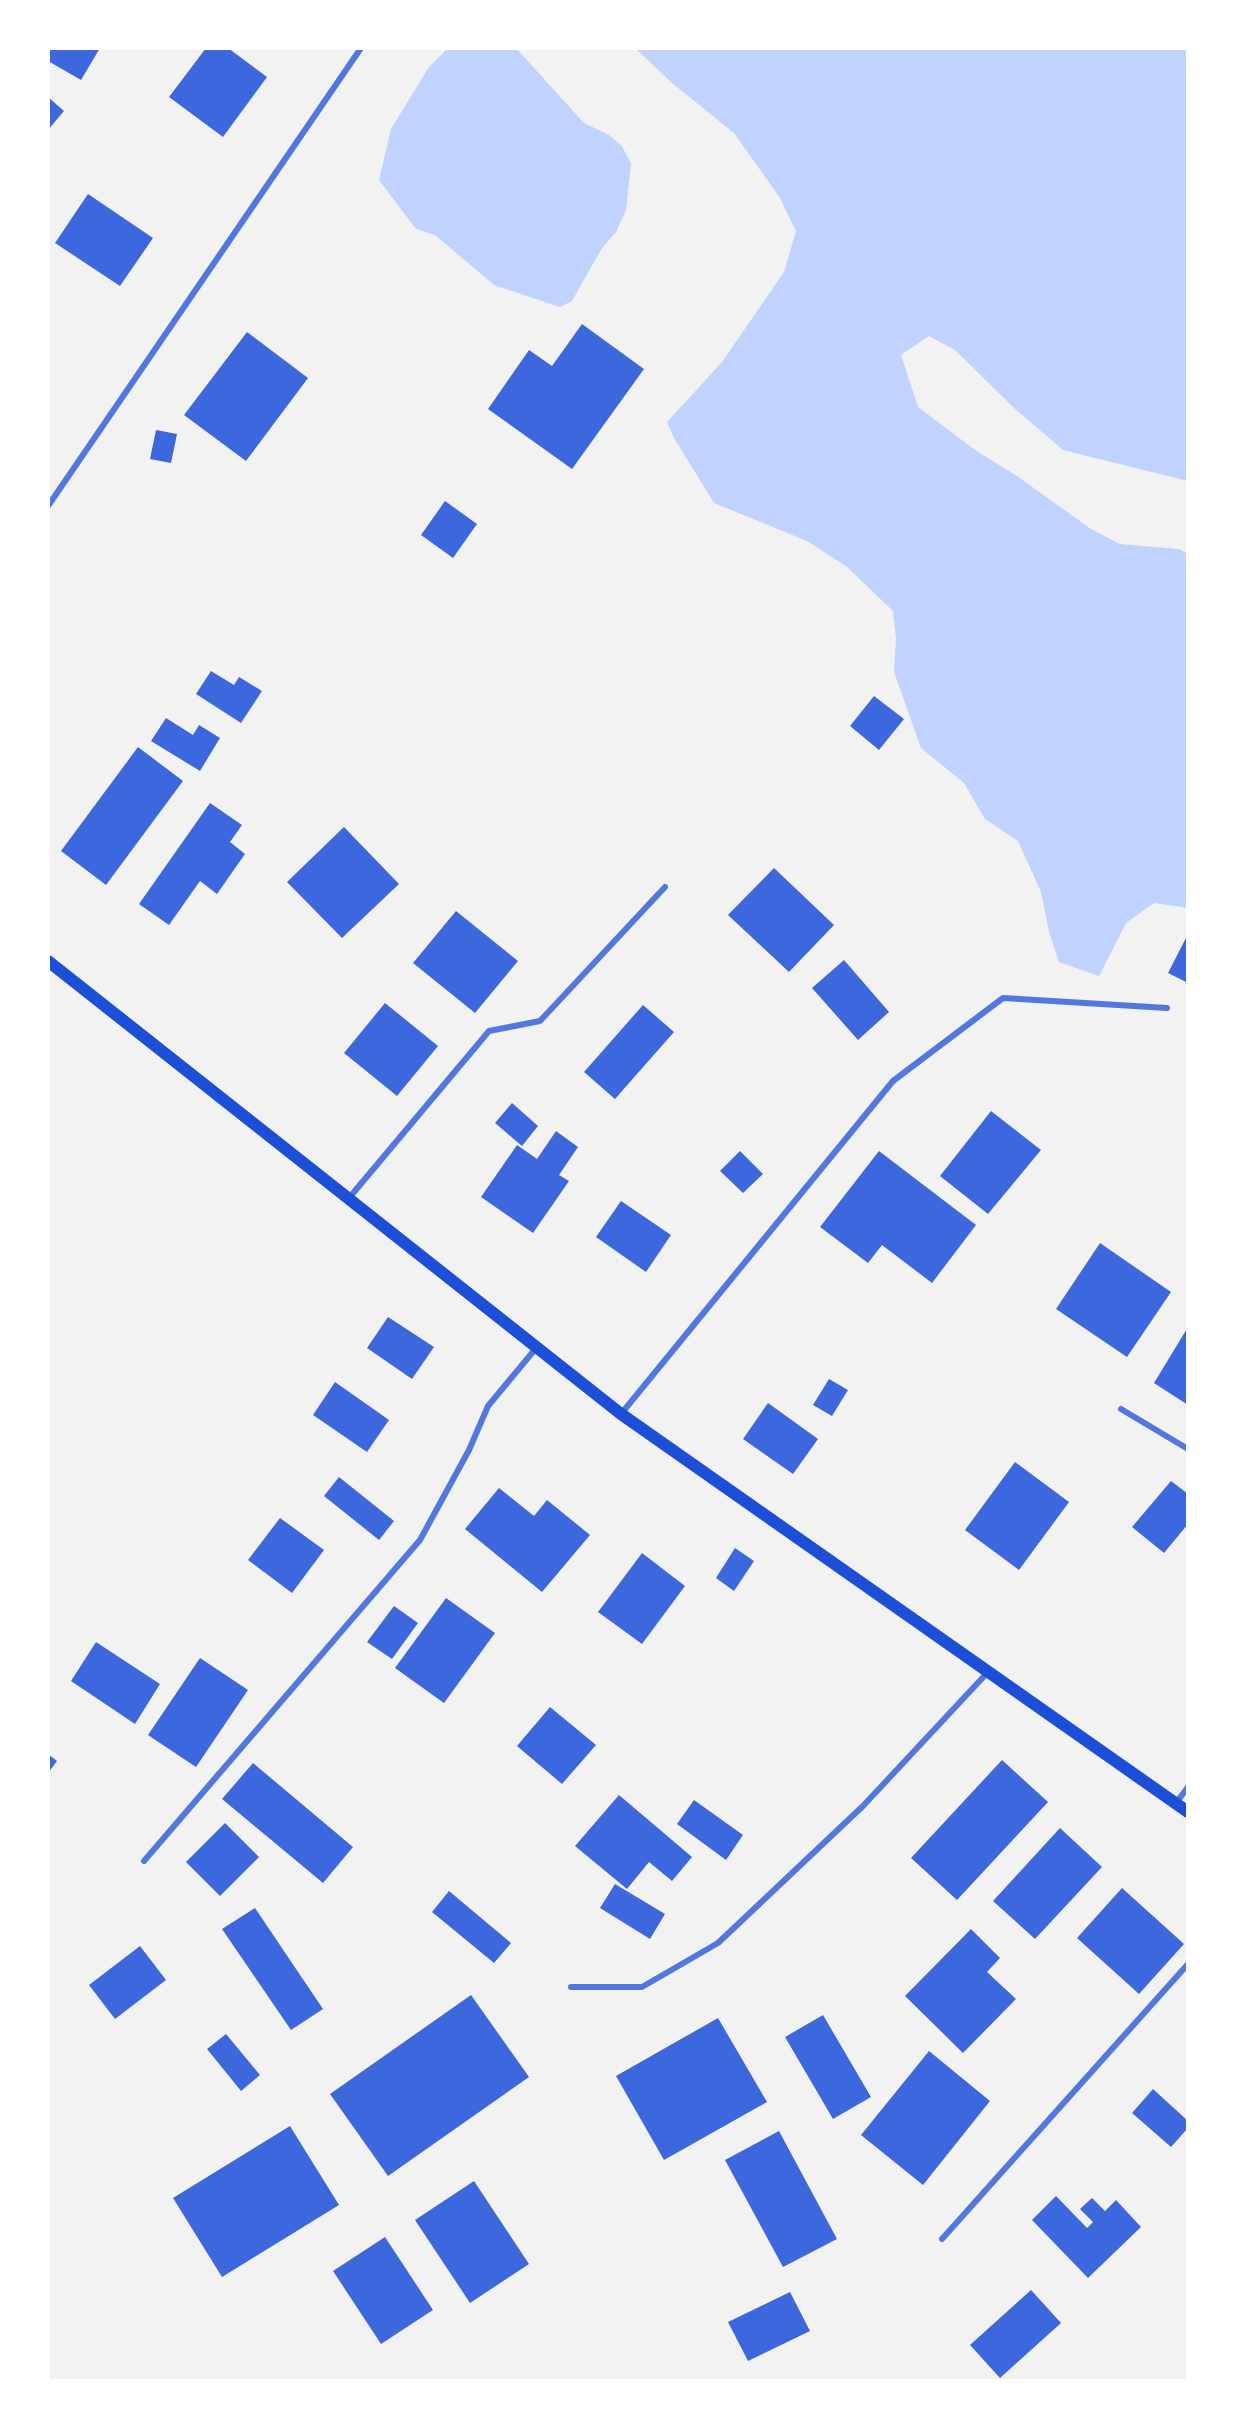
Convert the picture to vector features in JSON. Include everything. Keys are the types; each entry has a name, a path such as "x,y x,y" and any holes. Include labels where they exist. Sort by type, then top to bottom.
{"main road":[{"path":"48,961 621,1414 1188,1812"}],"street":[{"path":"48,506 361,48"},
{"path":"349,1198 489,1031 540,1021 665,888"},
{"path":"621,1414 893,1081 1003,998 1167,1008"},
{"path":"144,1861 420,1540 469,1450 488,1406 537,1347"},
{"path":"1121,1408 1188,1449"},
{"path":"571,1987 642,1987 718,1943 864,1806 988,1672"},
{"path":"1175,1803 1188,1787"},
{"path":"942,2239 1188,1964"}],"water":[{"path":"448,48 516,48 584,123 609,135 622,146 631,164 626,210 616,232 602,248 572,301 560,307 494,285 435,235 416,229 379,180 391,129 429,67"},
{"path":"635,48 1188,48 1188,481 1063,450 1014,408 955,350 929,336 901,355 918,407 975,450 1017,476 1091,529 1120,544 1179,549 1188,554 1188,908 1154,903 1126,923 1099,976 1059,962 1049,932 1041,892 1018,841 985,819 964,783 921,748 894,672 896,638 893,611 846,566 807,541 714,503 674,438 667,422 722,362 784,272 796,231 780,198 734,133 672,83"}],"building":[{"path":"48,48 100,48 81,80 48,61"},
{"path":"206,48 228,48 267,77 223,137 169,97"},
{"path":"48,97 64,111 48,130"},
{"path":"88,194 153,238 120,286 55,243"},
{"path":"582,324 644,369 572,469 488,409 529,350 552,366"},
{"path":"247,332 308,378 246,461 184,415"},
{"path":"156,430 177,434 171,463 150,459"},
{"path":"445,501 477,524 453,558 421,535"},
{"path":"211,671 234,685 239,677 262,691 241,723 196,694"},
{"path":"874,696 904,719 879,750 850,726"},
{"path":"166,718 193,735 199,725 220,738 200,771 151,741"},
{"path":"138,747 183,781 106,885 61,851"},
{"path":"210,803 242,825 230,842 245,854 217,894 200,881 169,925 139,904"},
{"path":"344,827 399,884 342,938 287,882"},
{"path":"774,868 834,925 789,972 728,915"},
{"path":"456,911 518,961 475,1013 413,963"},
{"path":"1188,934 1188,983 1168,973"},
{"path":"844,960 889,1012 858,1040 812,988"},
{"path":"385,1003 438,1046 397,1096 344,1053"},
{"path":"643,1005 674,1032 615,1099 584,1072"},
{"path":"512,1103 538,1126 522,1146 495,1123"},
{"path":"991,1111 1041,1150 988,1214 940,1176"},
{"path":"556,1131 578,1147 559,1175 569,1181 533,1233 481,1197 517,1145 537,1159"},
{"path":"740,1151 763,1174 743,1193 720,1171"},
{"path":"879,1151 976,1225 932,1283 882,1245 868,1263 820,1227"},
{"path":"621,1201 671,1235 646,1272 596,1237"},
{"path":"1100,1243 1171,1292 1127,1357 1056,1309"},
{"path":"388,1317 434,1347 412,1379 367,1348"},
{"path":"1188,1327 1188,1405 1154,1383"},
{"path":"829,1379 848,1390 832,1416 813,1405"},
{"path":"335,1382 389,1420 367,1452 313,1415"},
{"path":"768,1403 818,1439 793,1474 743,1439"},
{"path":"1015,1462 1069,1502 1019,1570 965,1530"},
{"path":"339,1477 394,1521 379,1540 324,1496"},
{"path":"1171,1481 1188,1494 1188,1524 1164,1553 1132,1527"},
{"path":"499,1488 534,1516 547,1500 590,1535 542,1592 465,1529"},
{"path":"280,1518 324,1550 292,1593 248,1560"},
{"path":"735,1548 754,1561 734,1591 716,1578"},
{"path":"642,1553 685,1586 642,1644 598,1612"},
{"path":"446,1598 495,1633 444,1703 395,1668"},
{"path":"394,1606 418,1623 392,1659 367,1642"},
{"path":"96,1642 160,1684 135,1724 71,1681"},
{"path":"200,1658 248,1690 196,1767 148,1735"},
{"path":"550,1707 596,1745 562,1784 517,1746"},
{"path":"48,1754 57,1761 48,1773"},
{"path":"1002,1760 1048,1802 957,1900 911,1858"},
{"path":"253,1763 353,1847 323,1883 222,1799"},
{"path":"619,1795 692,1857 672,1881 649,1862 627,1889 575,1846"},
{"path":"694,1800 743,1835 726,1860 677,1824"},
{"path":"225,1823 259,1857 220,1896 186,1862"},
{"path":"1060,1828 1102,1867 1035,1939 993,1901"},
{"path":"615,1884 665,1914 650,1939 600,1908"},
{"path":"1122,1888 1184,1944 1139,1994 1077,1938"},
{"path":"449,1891 511,1943 494,1963 432,1912"},
{"path":"255,1908 323,2009 291,2030 222,1929"},
{"path":"971,1929 1000,1958 987,1972 1016,1999 963,2053 905,1996"},
{"path":"140,1946 166,1980 115,2019 89,1985"},
{"path":"471,1995 529,2077 388,2176 330,2094"},
{"path":"823,2015 871,2097 833,2119 785,2037"},
{"path":"718,2018 767,2102 664,2160 616,2076"},
{"path":"226,2034 260,2075 241,2091 207,2049"},
{"path":"929,2051 990,2101 923,2185 861,2135"},
{"path":"1153,2089 1188,2121 1188,2128 1171,2147 1132,2113"},
{"path":"290,2126 339,2205 222,2277 173,2198"},
{"path":"779,2131 837,2239 783,2267 725,2160"},
{"path":"474,2181 529,2264 470,2303 415,2220"},
{"path":"1056,2196 1087,2228 1093,2222 1080,2209 1092,2198 1105,2211 1116,2200 1141,2227 1088,2278 1032,2220"},
{"path":"385,2237 433,2310 381,2344 333,2271"},
{"path":"1031,2290 1061,2323 1000,2378 970,2345"},
{"path":"790,2292 810,2331 748,2361 728,2322"}]}
